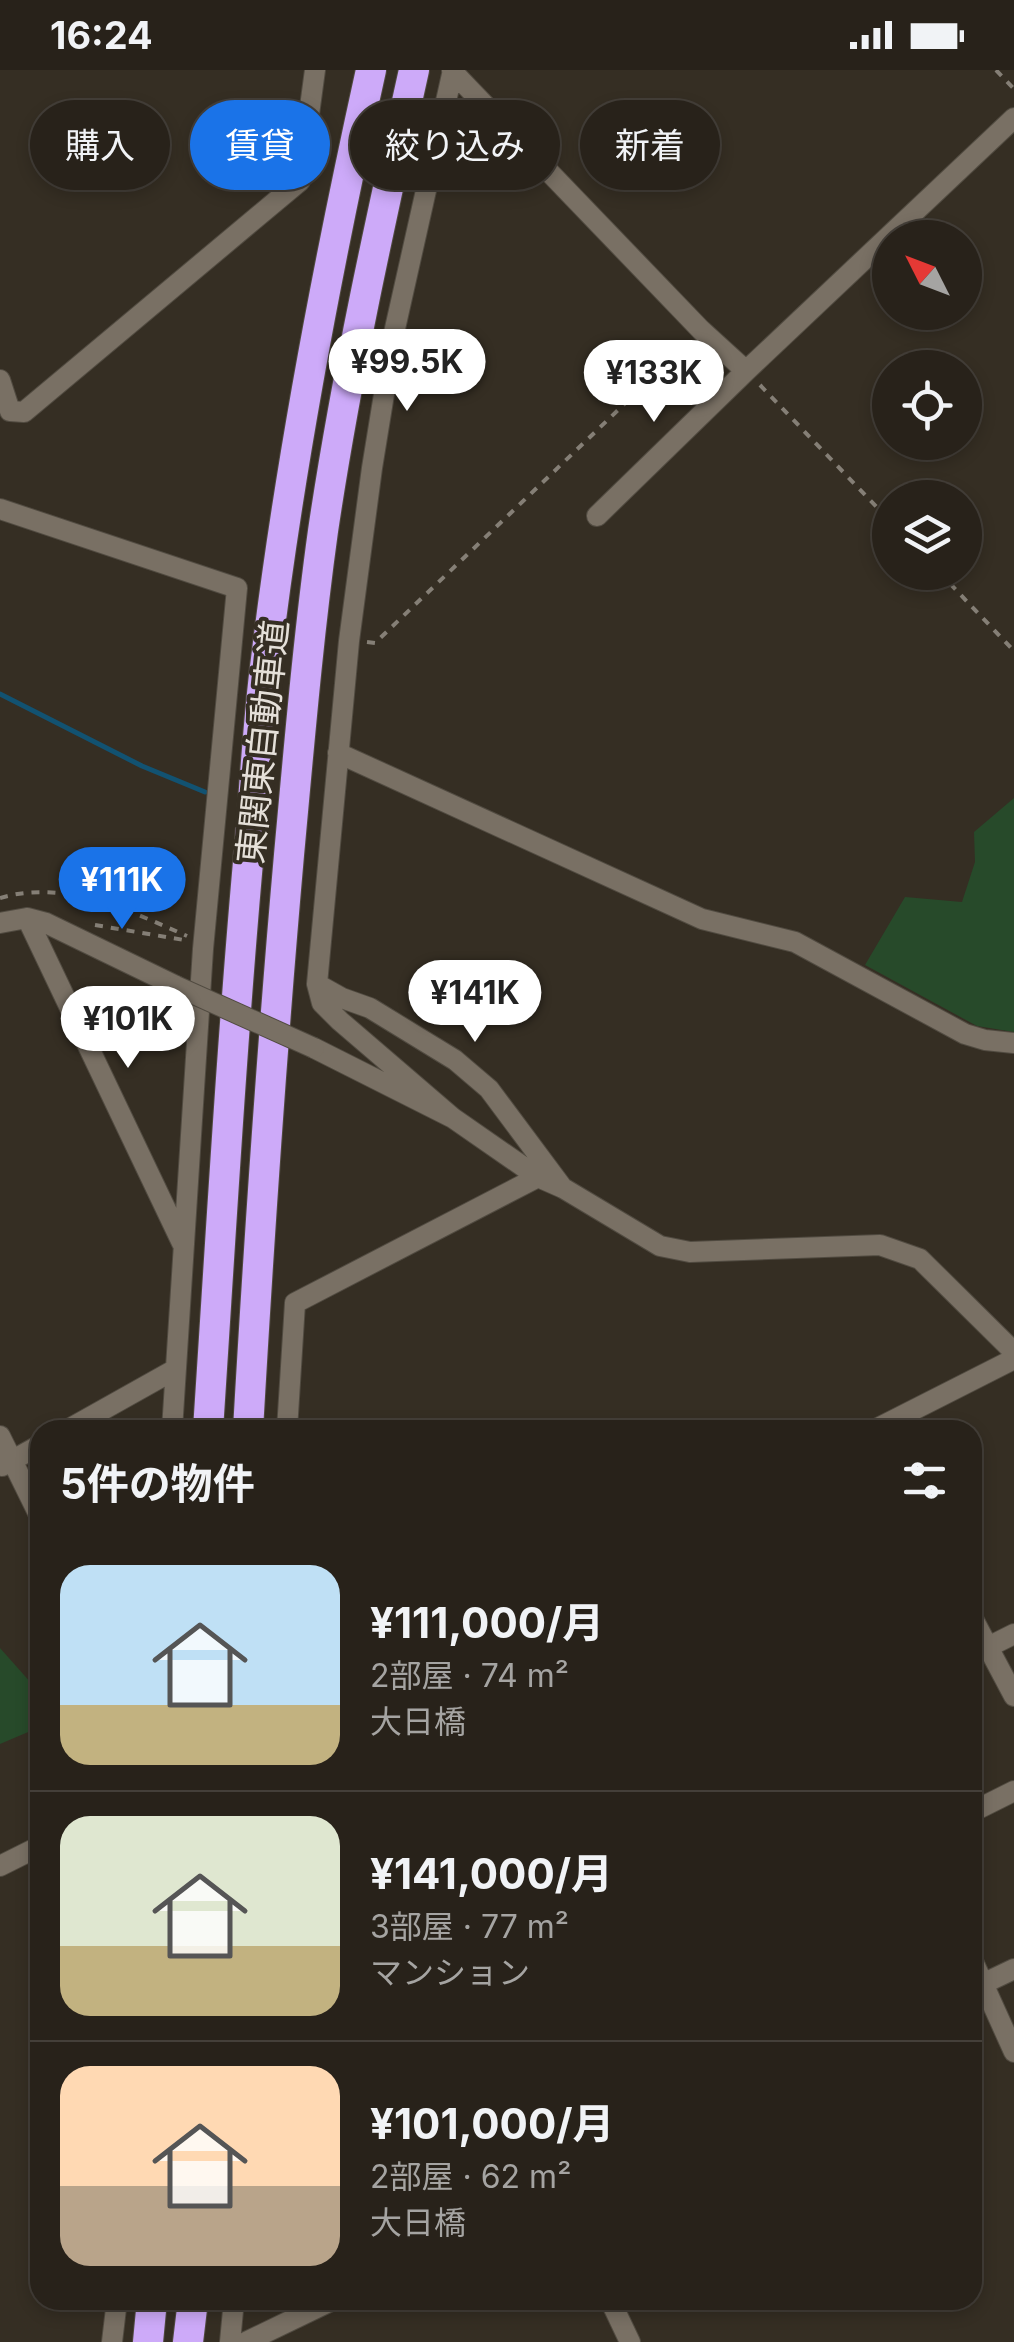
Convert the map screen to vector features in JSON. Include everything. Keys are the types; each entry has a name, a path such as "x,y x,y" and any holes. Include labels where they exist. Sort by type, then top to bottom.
{"highway":[{"name":"東関東自動車道","path":"209,1420 238,973 265,662 315,348 371,70"},
{"name":"東関東自動車道","path":"249,1420 278,978 312,619 348,387 414,70"},
{"path":"148,2342 151,2310"},
{"path":"188,2342 192,2310"}],"street":[{"path":"0,380 10,412 24,412 300,181 315,70"},
{"path":"452,70 746,371"},
{"path":"452,70 394,332 372,468 338,753 317,984 322,1003 453,1118 538,1177 660,1246 690,1252 880,1246 920,1258 1014,1356 894,1420"},
{"path":"598,516 1014,118"},
{"path":"0,509 237,588 204,943 172,1420"},
{"path":"338,753 702,919 794,942 965,1034 1014,1043"},
{"path":"37,921 183,1245"},
{"path":"0,923 37,921 314,1048 453,1118"},
{"path":"317,984 370,1008 454,1060 488,1088 563,1188"},
{"path":"288,1420 295,1303 538,1177"},
{"path":"85,1420 174,1370"},
{"path":"0,1436 6,1464 30,1501"},
{"path":"6,1464 30,1451"},
{"path":"982,1650 1014,1634"},
{"path":"982,1654 1014,1696"},
{"path":"982,1807 1014,1791"},
{"path":"0,1866 30,1851"},
{"path":"982,1984 1014,1969"},
{"path":"982,1993 1014,2052"},
{"path":"112,2342 116,2310"},
{"path":"230,2342 233,2310"},
{"path":"246,2342 312,2310"},
{"path":"615,2310 630,2342"}],"path":[{"path":"996,70 1014,89"},
{"path":"349,640 375,643 702,330"},
{"path":"746,371 872,502"},
{"path":"956,590 1014,651"},
{"path":"0,898 19,892 78,894 133,912 204,943"},
{"path":"37,921 97,925 204,943"}],"green space":[{"path":"1014,798 1014,1032 977,1026 865,965 905,897 962,902 975,862 974,832"},
{"path":"0,1648 30,1682 30,1731 0,1744"}],"waterway":[{"path":"0,694 142,766 205,792"}]}
